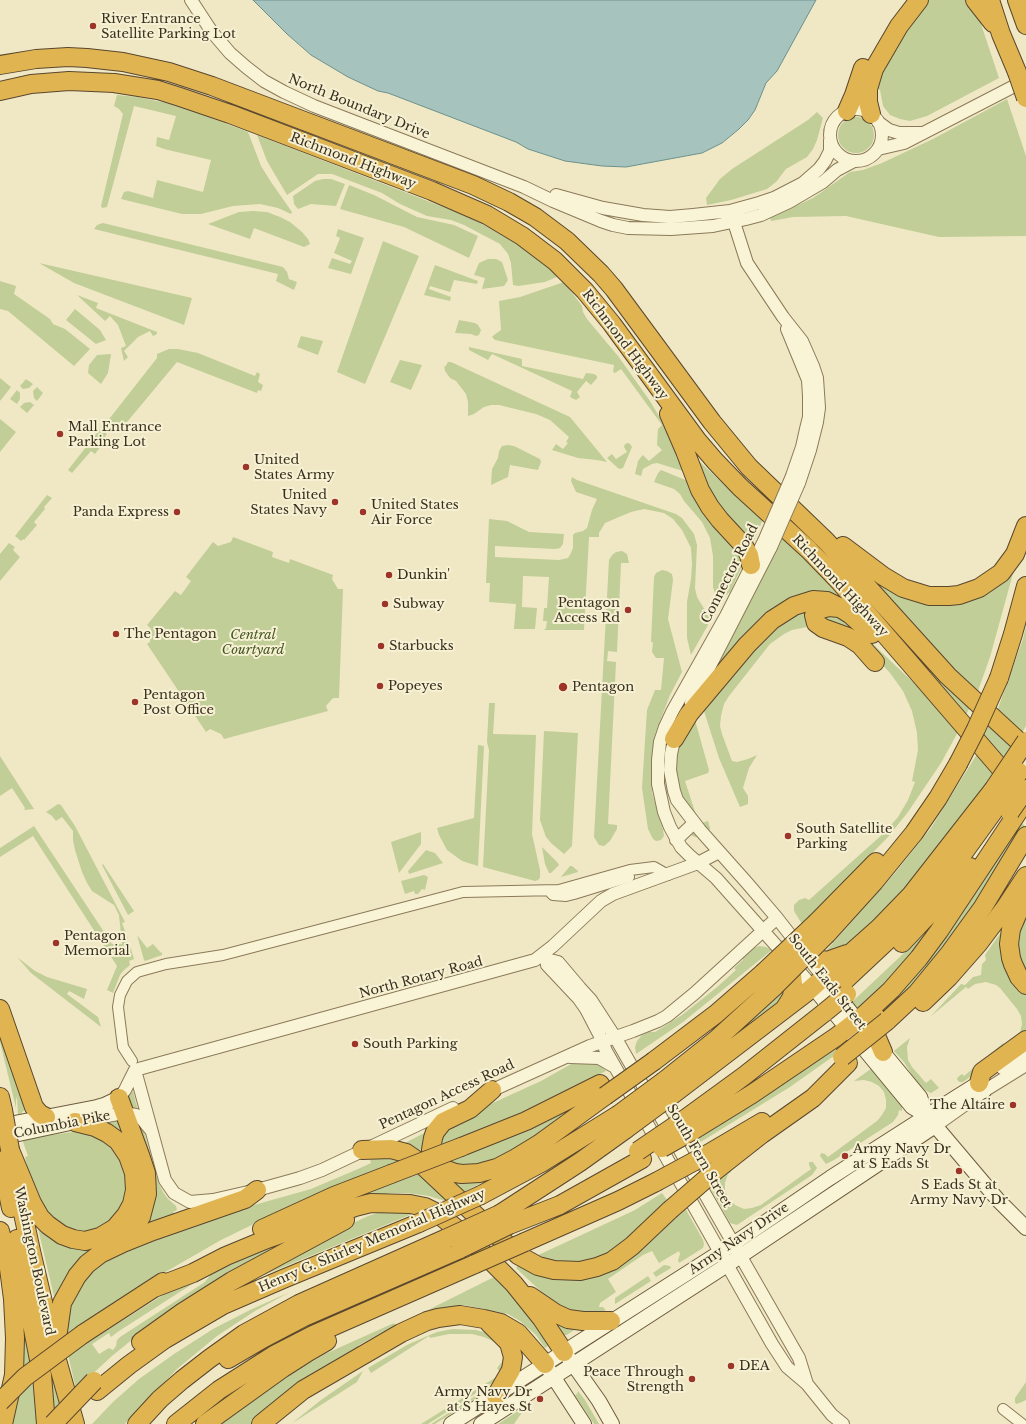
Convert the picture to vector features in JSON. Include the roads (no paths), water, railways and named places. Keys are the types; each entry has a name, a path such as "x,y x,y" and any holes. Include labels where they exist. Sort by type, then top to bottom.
{"highway":[{"path":"847,111 867,61 904,0"},
{"path":"875,118 868,102 868,89 874,69 899,26 919,0"},
{"path":"976,0 1001,34"},
{"path":"990,0 1001,34 1021,76"},
{"path":"1001,0 1026,98"},
{"path":"1017,0 1026,25"},
{"name":"Richmond Highway","path":"0,65 36,59 81,57 123,62 169,72 454,178 486,191 535,217 567,241 601,274 628,307 730,446 769,487 826,541 948,676 1026,748"},
{"name":"Richmond Highway","path":"0,91 31,84 69,81 114,83 158,90 230,114 432,191 473,208 522,236 545,253 565,271 598,306 697,440 715,461 740,487 820,561 854,598 1026,799"},
{"path":"654,383 685,451 700,490 720,520 744,546 749,555 751,565"},
{"path":"769,487 856,557 883,576 907,590 929,596 939,597 959,595 979,588 994,579 1006,568 1015,554 1026,526"},
{"path":"679,1107 718,1038 775,986 894,842 928,798 958,764 983,715 998,678 1014,634 1026,586"},
{"path":"677,725 761,630 777,616 805,601 817,600 832,603 843,609 860,622 942,701"},
{"path":"843,609 829,607 821,609 814,616 815,622 820,627 848,637 860,645 875,662"},
{"path":"782,1012 819,995 843,989 933,891 1005,805 1026,742"},
{"path":"679,1107 757,1090 852,1024 900,980 929,944 1005,805 1026,759"},
{"path":"504,1219 560,1205 631,1139 744,1061 819,995 853,951 879,928 911,895 1005,805 1026,789"},
{"path":"1005,805 1026,799"},
{"path":"889,1025 949,954 987,900 1026,836"},
{"path":"176,1424 219,1390 274,1355 312,1336 618,1201 706,1155 802,1096 889,1025 927,998 964,960 992,926 1026,876"},
{"path":"1026,894 1011,929 1009,951 1019,977 1026,985"},
{"path":"492,1090 470,1109 443,1122 435,1132 431,1150 437,1162 444,1169 455,1173 470,1174 488,1171 506,1163 539,1144 602,1090 651,1058 822,928"},
{"path":"805,954 827,961 853,951"},
{"path":"146,1424 170,1402 207,1374 244,1349 304,1317 504,1219 580,1162 631,1139 679,1107 782,1012 790,1002 793,992 792,973 788,960"},
{"path":"881,999 876,1016 875,1029 883,1052"},
{"path":"0,1009 34,1106 40,1114 46,1117"},
{"path":"981,1087 982,1072 1026,1040"},
{"path":"362,1150 391,1149 406,1153 419,1162 518,1255 538,1266 554,1270 580,1271 597,1267 612,1261 632,1246 670,1210 715,1171 762,1134 813,1098 845,1060"},
{"path":"0,1402 25,1377 83,1334 154,1288 204,1259 282,1219 334,1196 602,1090"},
{"path":"121,1105 146,1173 147,1194 141,1217 123,1243"},
{"name":"Washington Boulevard","path":"1,1111 3,1147 31,1251 55,1353 74,1424"},
{"path":"3,1147 40,1217 48,1225 62,1235 73,1239 85,1241 100,1237 115,1228 126,1216 132,1204 135,1190 134,1173 128,1156 118,1141 107,1133 74,1122"},
{"name":"Henry G. Shirley Memorial Highway","path":"64,1424 96,1386 129,1365 165,1339 223,1306 283,1278 419,1223 481,1195 553,1156 631,1139"},
{"path":"3,1147 21,1268 41,1368 46,1424"},
{"path":"0,1185 21,1268"},
{"path":"55,1353 62,1303 68,1289 87,1264 100,1254 123,1243 245,1199 257,1190"},
{"path":"154,1288 193,1273 246,1247 316,1220 364,1204 378,1202 417,1205 437,1213 468,1238 514,1284 542,1319 569,1358"},
{"path":"53,1424 96,1386 134,1347 166,1323 232,1281 344,1220 376,1207 393,1203"},
{"name":"Washington Boulevard","path":"0,1231 8,1261 13,1299 15,1338 14,1375 3,1424"},
{"path":"137,1424 160,1399 182,1380 214,1354 250,1330 305,1301 454,1243"},
{"path":"514,1284 562,1317 579,1321 612,1321"},
{"path":"205,1424 296,1359 322,1344 371,1322 427,1285"},
{"path":"261,1424 303,1390 401,1333 427,1321 438,1318 460,1316 501,1323 518,1333 549,1371"},
{"path":"484,1319 506,1340 511,1347 514,1357 511,1370 496,1396"},
{"path":"276,1424 352,1362"}],"main road":[{"name":"South Eads Street","path":"819,995 883,1052 920,1097 931,1121"},
{"name":"South Eads Street","path":"852,1024 912,1107 931,1121 998,1200 1026,1228"},
{"name":"Army Navy Drive","path":"481,1424 549,1371 737,1250 981,1087"},
{"name":"Columbia Pike","path":"1,1111 46,1117 104,1105 121,1105"},
{"name":"Columbia Pike","path":"3,1147 74,1122"},
{"name":"Army Navy Drive","path":"569,1358 612,1321 723,1259"},
{"path":"569,1358 612,1424"},
{"name":"Army Navy Drive","path":"451,1424 496,1396 549,1371"},
{"path":"549,1371 584,1424"}],"street":[{"name":"North Boundary Drive","path":"191,0 212,32 230,53 246,67 274,87 314,106 524,187 601,221 628,228 687,228 732,216 784,194 803,183 819,169 830,151 830,140"},
{"path":"878,148 898,145 922,134 1021,76"},
{"path":"875,118 882,132 882,138 878,148 871,157 866,160 854,162 844,159 836,153 830,140 830,130 833,122 839,115 847,111 862,110 875,118 889,130 899,133 922,134"},
{"name":"North Boundary Drive","path":"732,216 761,215 789,202 814,187 837,170 854,162"},
{"name":"Connector Road","path":"677,725 713,661 767,544 814,437 819,408 817,378 802,341 783,317 747,263 732,216"},
{"name":"Connector Road","path":"719,852 694,823 677,800 670,770 677,725 708,647 751,565 767,544"},
{"name":"Connector Road","path":"677,725 665,727 660,742 658,784 664,812 676,840 698,863"},
{"path":"676,840 694,823"},
{"name":"North Rotary Road","path":"133,1066 150,1066 527,963 544,957 601,902 613,894 668,875 698,863 719,852"},
{"name":"South Eads Street","path":"719,852 777,918 805,954 819,995"},
{"name":"South Eads Street","path":"698,863 716,878 819,995"},
{"name":"Pentagon Access Road","path":"668,875 654,867 630,870 559,890 462,892 223,955 166,964 137,972 127,981 120,995 118,1007 120,1019 131,1045 133,1066 166,1180 174,1193 190,1202 201,1202 257,1190 300,1178 322,1170 561,1058 601,1041 658,1021 667,1016 695,993 777,918"},
{"path":"763,931 765,905"},
{"name":"South Fern Street","path":"544,957 558,962 591,1000 615,1037 799,1358 807,1384"},
{"name":"South Fern Street","path":"544,957 547,965 579,999 586,1010 614,1067 772,1344 787,1366 807,1384 832,1415 843,1424"},
{"name":"Army Navy Drive","path":"981,1087 1026,1052"},
{"path":"561,1058 594,1057 604,1060 614,1067"},
{"name":"Army Navy Drive","path":"981,1087 1026,1065"},
{"path":"121,1105 133,1066"},
{"path":"139,1084 143,1075 150,1066"},
{"name":"Pentagon Access Road","path":"121,1105 141,1118 148,1126 153,1136"},
{"name":"Columbia Pike","path":"74,1122 121,1105"},
{"path":"1003,1409 1022,1424"}],"water":[{"path":"253,0 816,0 777,71 766,83 755,110 739,129 722,143 702,153 626,167 602,166 565,161 528,149 516,142 388,93 378,91 348,77 311,55 287,34"}],"place":[{"name":"River Entrance Satellite Parking Lot","path":"93,26"},
{"name":"Mall Entrance Parking Lot","path":"60,434"},
{"name":"United States Army","path":"246,467"},
{"name":"United States Navy","path":"335,502"},
{"name":"Panda Express","path":"177,512"},
{"name":"United States Air Force","path":"363,512"},
{"name":"Dunkin'","path":"389,575"},
{"name":"Subway","path":"385,604"},
{"name":"Pentagon Access Rd","path":"628,610"},
{"name":"The Pentagon","path":"116,634"},
{"name":"Starbucks","path":"381,646"},
{"name":"Popeyes","path":"380,686"},
{"name":"Pentagon","path":"563,687"},
{"name":"Pentagon Post Office","path":"135,702"},
{"name":"South Satellite Parking","path":"788,836"},
{"name":"Pentagon Memorial","path":"56,943"},
{"name":"South Parking","path":"355,1044"},
{"name":"The Altaire","path":"1013,1105"},
{"name":"Army Navy Dr at S Eads St","path":"845,1156"},
{"name":"S Eads St at Army Navy Dr","path":"959,1171"},
{"name":"DEA","path":"731,1366"},
{"name":"Peace Through Strength","path":"692,1379"},
{"name":"Army Navy Dr at S Hayes St","path":"540,1399"}],"park label":[{"name":"Central Courtyard","path":"253,642"}]}
